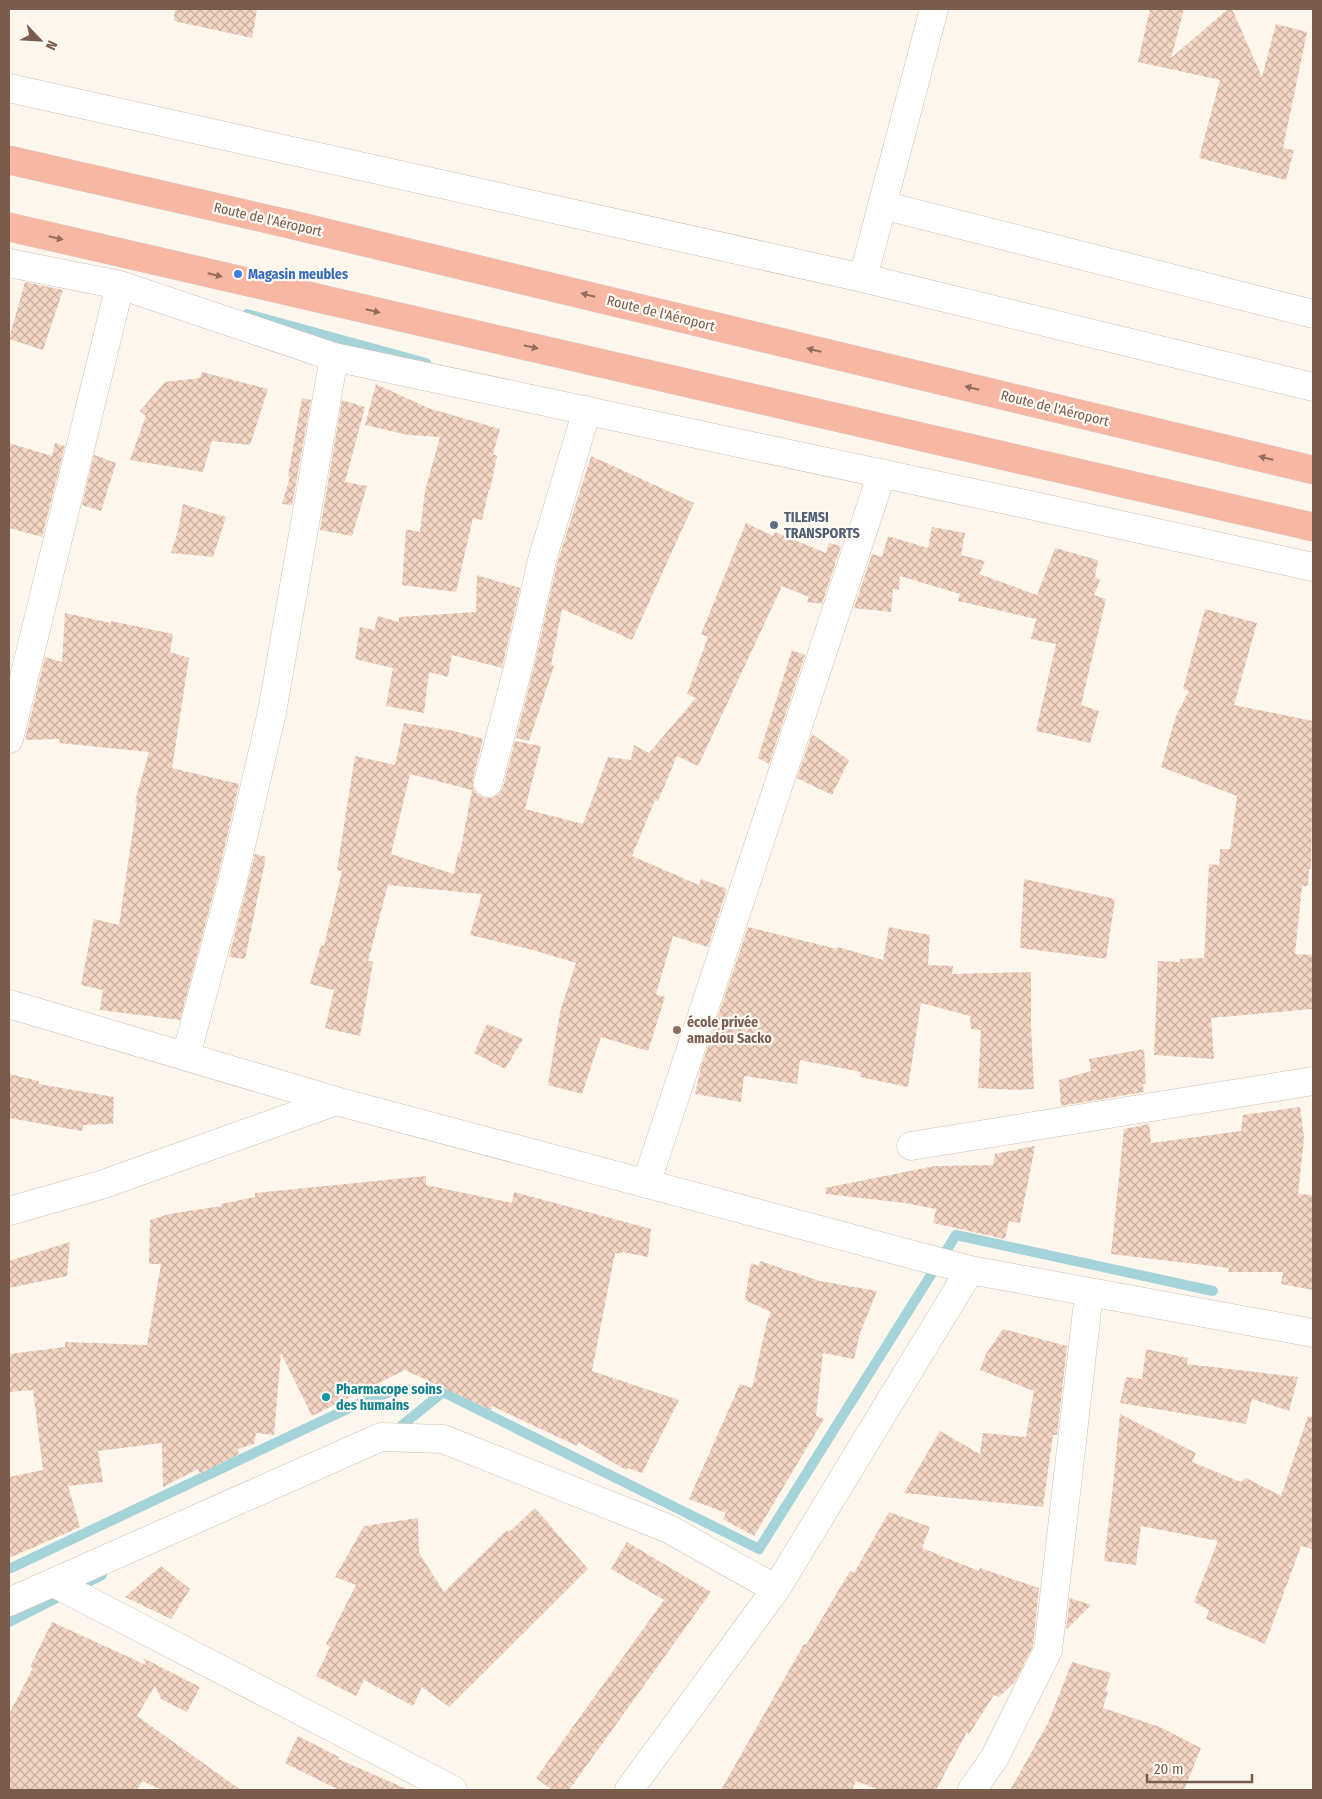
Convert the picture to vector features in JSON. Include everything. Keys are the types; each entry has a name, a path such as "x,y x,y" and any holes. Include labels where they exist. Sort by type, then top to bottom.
{"highway":[{"name":"Route de l'Aéroport","path":"9,160 298,226 1313,470"},
{"path":"9,227 1313,527"}],"street":[{"path":"863,278 934,9"},
{"path":"9,88 863,278 1313,387"},
{"path":"882,205 1313,314"},
{"path":"9,263 120,285 334,357 882,473 1313,567"},
{"path":"9,739 120,285"},
{"path":"186,1056 233,880 272,712 334,357"},
{"path":"488,783 519,664 542,560 587,410"},
{"path":"646,1184 882,473"},
{"path":"9,1004 336,1101 970,1270 1313,1333"},
{"path":"910,1146 1313,1081"},
{"path":"9,1211 101,1185 336,1101"},
{"path":"640,1784 776,1589 970,1270"},
{"path":"972,1790 995,1756 1048,1650 1089,1293"},
{"path":"9,1602 382,1437 442,1439 669,1529 776,1589"},
{"path":"54,1583 453,1790"}],"building":[{"path":"175,9 257,9 252,38 174,21"},
{"path":"1150,9 1184,9 1171,58 1228,9 1232,9 1262,77 1276,24 1307,32 1283,148 1294,150 1286,180 1199,158 1220,80 1138,62"},
{"path":"25,282 63,290 43,350 9,339"},
{"path":"202,372 268,389 250,445 212,441 203,472 130,460 146,416 140,411 165,382 200,378"},
{"path":"376,384 428,408 500,429 493,454 497,456 482,520 473,518 456,592 402,585 406,529 420,532 425,491 440,437 408,435 365,425"},
{"path":"302,398 311,400 292,505 282,504 290,477 288,476"},
{"path":"342,400 365,407 345,482 367,486 352,536 320,530"},
{"path":"9,443 52,456 55,443 65,446 42,537 9,528"},
{"path":"94,455 116,463 101,511 82,505"},
{"path":"591,456 694,503 632,640 562,609 551,665 554,666 529,741 516,738 557,564"},
{"path":"183,504 226,517 213,557 171,553 178,531"},
{"path":"746,523 773,536 775,532 826,553 829,543 841,546 822,604 807,602 809,597 782,586 698,766 677,756 658,801 655,800 632,856 699,885 701,879 727,889 708,947 673,936 656,994 665,997 648,1051 601,1037 582,1094 548,1085 560,1012 576,963 533,950 470,935 482,894 388,885 368,961 373,962 360,1036 325,1028 334,990 310,984 321,945 324,946 342,871 337,870 355,756 395,765 404,723 454,731 483,739 473,779 473,787 477,794 484,798 492,798 499,794 503,787 515,741 541,746 525,809 583,824 608,757 631,760 634,745 649,753 696,698 687,694 708,637 701,634","holes":["410,774 472,790 454,874 391,854"]},
{"path":"932,527 965,533 961,555 985,561 979,574 1037,595 1055,548 1098,560 1095,577 1100,580 1094,595 1106,599 1081,705 1099,711 1090,743 1036,731 1056,644 1031,639 1036,619 958,601 960,594 900,576 899,590 893,589 891,612 854,608 872,554 882,557 888,536 928,548"},
{"path":"477,575 520,588 502,668 452,655 448,677 429,672 424,713 386,706 393,668 355,659 360,627 374,630 378,616 399,622 399,617 476,612"},
{"path":"1205,609 1257,623 1234,705 1313,721 1311,869 1309,869 1308,886 1302,886 1295,954 1313,955 1313,1009 1211,1018 1214,1059 1154,1055 1158,961 1180,962 1180,959 1204,958 1209,864 1219,865 1220,849 1230,849 1237,796 1161,767 1176,716 1189,691 1183,689"},
{"path":"65,613 173,634 170,652 189,658 172,768 239,784 218,876 180,1020 100,1010 103,990 81,985 94,919 119,925 137,802 135,801 149,752 59,743 60,739 25,740 45,657 62,662"},
{"path":"792,650 805,655 769,764 758,758"},
{"path":"812,734 849,760 832,795 797,778"},
{"path":"255,854 266,857 245,959 229,957"},
{"path":"1024,879 1115,899 1106,959 1020,948"},
{"path":"748,927 837,949 838,947 883,960 889,927 930,935 928,965 953,966 952,974 1031,972 1034,1089 978,1088 981,1030 971,1029 970,1016 921,1003 908,1087 860,1077 861,1072 800,1060 797,1084 744,1076 741,1102 695,1094 701,1067"},
{"path":"487,1024 523,1039 505,1069 474,1053"},
{"path":"1144,1049 1146,1084 1143,1084 1144,1092 1061,1106 1059,1080 1091,1071 1089,1059"},
{"path":"9,1074 39,1081 39,1084 114,1097 113,1124 83,1125 82,1131 9,1118"},
{"path":"1300,1107 1304,1138 1298,1194 1313,1195 1313,1290 1281,1284 1283,1272 1228,1272 1229,1268 1111,1254 1124,1129 1149,1124 1151,1143 1241,1131 1243,1115"},
{"path":"1035,1146 1020,1223 1009,1221 1005,1239 933,1223 936,1209 905,1203 826,1194 825,1188 935,1166 993,1165 995,1154"},
{"path":"426,1176 426,1185 512,1203 514,1192 651,1229 648,1257 622,1252 622,1254 615,1253 592,1371 679,1400 642,1473 628,1468 626,1470 578,1442 577,1446 492,1406 491,1410 405,1370 312,1416 281,1353 274,1435 256,1433 254,1444 237,1449 239,1454 200,1474 198,1469 163,1487 162,1443 98,1451 103,1482 68,1486 80,1527 9,1558 9,1477 43,1470 33,1390 9,1392 9,1354 65,1347 65,1342 147,1345 161,1264 149,1264 150,1220 169,1214 222,1206 221,1204 255,1197 255,1193"},
{"path":"70,1242 67,1276 9,1288 9,1261"},
{"path":"760,1261 820,1281 877,1291 860,1333 854,1359 823,1353 816,1416 824,1419 754,1536 723,1519 726,1513 689,1499 740,1384 752,1388 771,1312 745,1300 751,1263 759,1266"},
{"path":"1003,1329 1067,1346 1057,1435 1053,1435 1043,1507 904,1493 940,1431 980,1454 983,1433 1026,1437 1034,1391 980,1370 986,1354"},
{"path":"1146,1349 1188,1358 1187,1364 1298,1377 1289,1411 1252,1399 1246,1424 1120,1403 1126,1377 1142,1379"},
{"path":"1120,1414 1196,1453 1192,1462 1241,1482 1246,1478 1281,1496 1308,1416 1313,1417 1313,1549 1301,1546 1265,1644 1206,1619 1209,1610 1194,1602 1218,1541 1141,1526 1136,1565 1104,1561"},
{"path":"535,1508 588,1569 449,1707 422,1687 413,1706 364,1680 356,1696 316,1676 330,1647 326,1644 356,1585 335,1577 364,1526 418,1518 419,1553 444,1592 507,1530 509,1532"},
{"path":"889,1512 930,1527 922,1548 979,1571 980,1568 1039,1588 1033,1646 1015,1682 999,1697 994,1695 969,1734 967,1732 936,1790 879,1790 856,1781 852,1790 721,1790 804,1644 806,1645 850,1571 854,1573"},
{"path":"627,1542 711,1592 569,1790 552,1790 536,1778 664,1600 611,1569"},
{"path":"161,1566 190,1589 171,1619 125,1597"},
{"path":"1070,1598 1091,1605 1066,1630"},
{"path":"52,1622 146,1665 143,1658 200,1687 187,1712 161,1699 155,1686 137,1716 241,1790 162,1790 142,1781 137,1790 9,1790 9,1714 33,1668 30,1667"},
{"path":"1072,1662 1111,1673 1105,1691 1108,1691 1103,1708 1160,1727 1201,1748 1184,1790 1010,1790 1048,1723"},
{"path":"298,1736 339,1757 338,1759 409,1790 339,1790 285,1763"}],"waterway":[{"path":"247,314 426,363"},
{"path":"9,1569 362,1402 399,1389 443,1392 759,1549 956,1235 1213,1291"},
{"path":"395,1431 443,1392"},
{"path":"9,1622 102,1575"}],"place":[{"name":"Magasin meubles","path":"238,274"},
{"name":"TILEMSI TRANSPORTS","path":"774,525"},
{"name":"école privée amadou Sacko","path":"677,1030"},
{"name":"Pharmacope soins des humains","path":"326,1397"}]}
